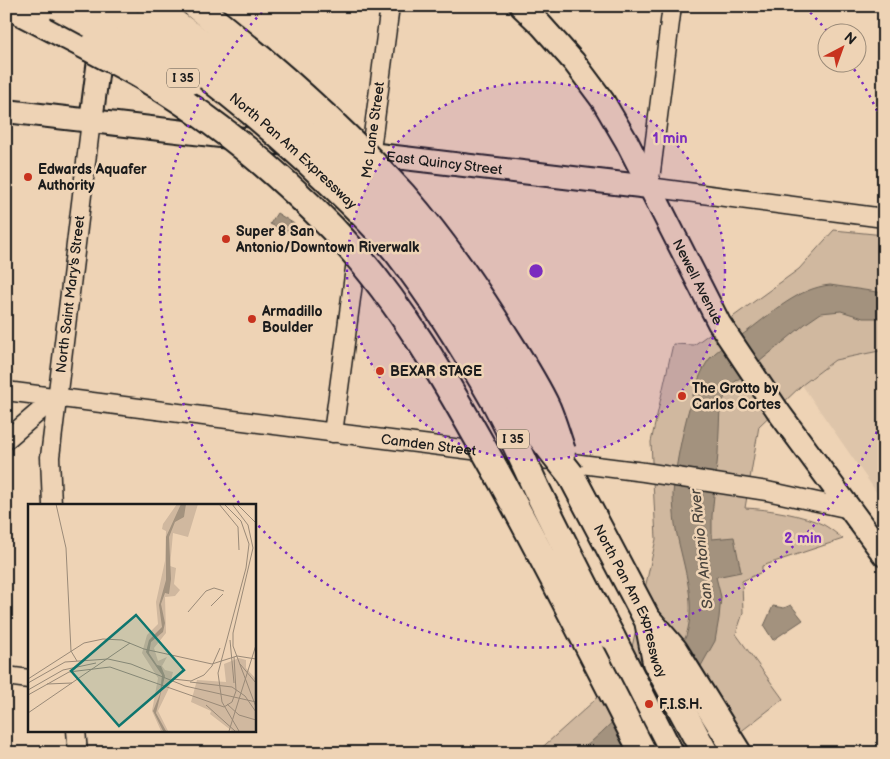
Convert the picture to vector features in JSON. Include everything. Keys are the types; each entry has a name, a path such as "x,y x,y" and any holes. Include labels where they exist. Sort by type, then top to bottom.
{"highway":[{"path":"9,6 151,81 207,119 241,145 297,194 333,229 384,289 460,406 536,543 643,753"},
{"name":"North Pan Am Expressway","path":"56,6 128,44 181,77 294,158 356,207 398,253 459,342 495,403 574,566 670,753"},
{"name":"North Pan Am Expressway","path":"105,6 186,59 245,106 355,226 416,302 449,351 574,566"},
{"name":"North Pan Am Expressway","path":"150,6 217,54 297,120 348,168 384,206 461,305 496,362 526,417 571,475"},
{"name":"North Pan Am Expressway","path":"196,6 333,123 404,196 457,263 516,354 546,408 571,475 648,621 656,662 705,753"},
{"path":"6,13 90,48"},
{"path":"460,406 633,753"},
{"path":"648,621 674,650 738,753"}],"main road":[{"name":"North Saint Mary's Street","path":"90,121 105,6"},
{"name":"Newell Avenue","path":"521,6 574,62 603,101 627,142 719,323 780,414 884,555"},
{"name":"East Quincy Street","path":"6,111 650,187"}],"street":[{"name":"Mc Lane Street","path":"333,433 390,6"},
{"path":"650,187 672,6"},
{"name":"North Saint Mary's Street","path":"52,504 50,457 90,121"},
{"name":"East Quincy Street","path":"650,187 884,218"},
{"name":"Camden Street","path":"6,391 644,472 767,491 850,509"},
{"path":"6,440 56,397"},
{"path":"6,676 28,679"},
{"path":"76,732 78,753"}],"shaded area":[{"path":"834,230 884,235 884,350 835,360 802,385 759,426 745,508 775,511 816,521 843,539 762,566 762,572 742,581 743,613 736,634 783,699 713,753 536,753 595,700 632,647 656,539 651,442 673,344 694,345 799,269"},
{"path":"884,350 884,503 802,385 835,360"}],"water":[{"path":"277,213 296,225 291,234 270,224"},
{"name":"San Antonio River","path":"830,285 884,293 884,318 863,318 841,311 821,313 730,386 720,407 712,539 734,537 741,572 716,577 721,597 715,641 697,673 663,715 619,753 578,753 623,711 642,688 679,650 686,636 690,608 689,594 675,524 673,494 677,463 691,401 704,367 719,349 787,302 808,291"},
{"path":"791,605 803,620 773,640 764,626 773,606 784,608"}],"place":[{"name":"Edwards Aquafer Authority","path":"28,177"},
{"name":"Super 8 San Antonio/Downtown Riverwalk","path":"226,239"},
{"name":"Armadillo Boulder","path":"252,319"},
{"name":"BEXAR STAGE","path":"380,371"},
{"name":"The Grotto by Carlos Cortes","path":"682,396"},
{"name":"F.I.S.H.","path":"649,704"}]}
